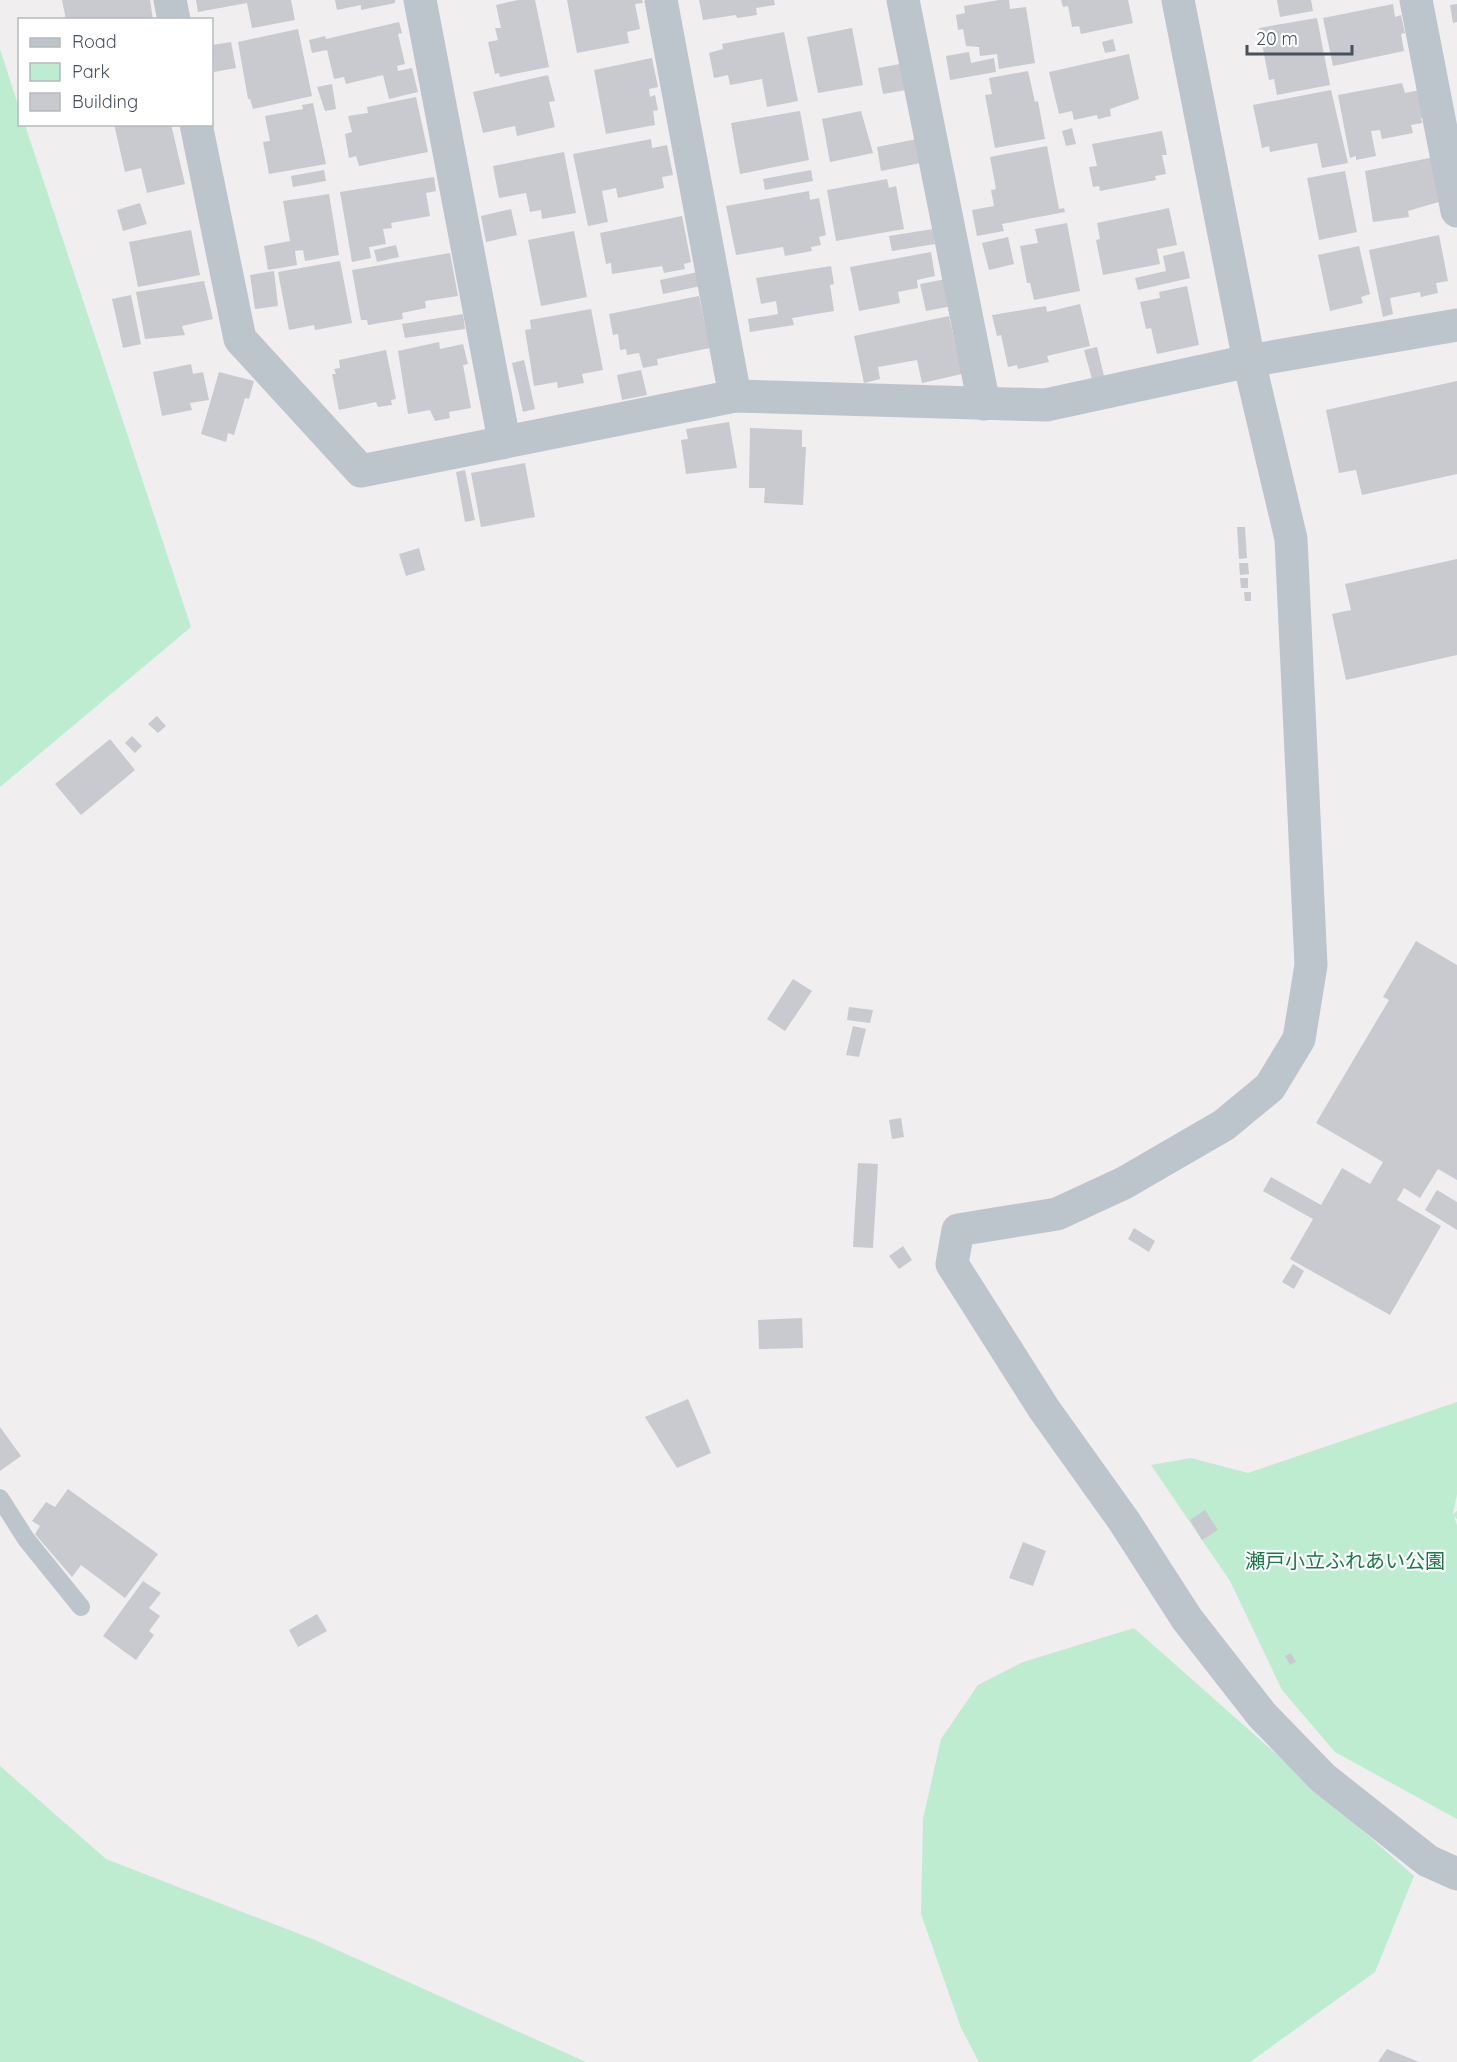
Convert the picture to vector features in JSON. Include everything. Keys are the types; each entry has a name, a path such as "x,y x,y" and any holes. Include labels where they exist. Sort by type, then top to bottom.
{"street":[{"path":"170,0 174,18"},
{"path":"420,0 504,440"},
{"path":"661,0 735,396"},
{"path":"903,0 984,404"},
{"path":"1178,0 1249,361 1291,539 1311,965 1299,1039 1270,1087 1224,1125 1124,1184 1057,1214 958,1230 952,1264 1044,1409 1124,1521 1187,1619 1262,1714 1323,1778 1428,1861 1457,1874"},
{"path":"1416,0 1457,211"},
{"path":"196,126 240,339 362,471 504,440 735,396 1046,405 1249,361 1457,325"}],"lane":[{"path":"0,1498 26,1539 81,1607"}],"green space":[{"path":"0,49 18,105 18,126 25,126 191,627 0,787"},
{"name":"瀬戸小立ふれあい公園","path":"1457,1402 1457,1494 1453,1514 1457,1511 1457,1519 1454,1517 1457,1525 1457,1819 1335,1752 1282,1690 1230,1581 1151,1465 1191,1458 1248,1473"},
{"path":"1134,1628 1414,1876 1375,1972 1250,2062 979,2062 961,2028 921,1914 923,1819 941,1739 978,1685 1023,1662"},
{"path":"0,1766 106,1859 315,1940 586,2062 0,2062"}],"building":[{"path":"62,0 150,0 153,18 66,18"},
{"path":"196,0 291,0 295,20 252,28 247,3 198,12"},
{"path":"335,0 395,0 395,3 361,10 361,5 337,10"},
{"path":"518,0 535,0 549,67 500,77 499,73 495,74 488,42 498,40 495,28 501,28 496,5"},
{"path":"567,0 642,0 643,3 635,4 640,29 627,32 629,43 577,53"},
{"path":"699,0 774,0 775,5 756,8 757,15 737,18 736,15 703,20"},
{"path":"1009,0 1010,9 1026,7 1035,63 999,69 997,54 980,56 979,47 966,46 963,29 958,30 956,15 965,13 964,6"},
{"path":"1061,0 1128,0 1133,23 1081,34 1079,26 1072,27 1068,6 1063,7"},
{"path":"1277,0 1311,0 1313,11 1280,17"},
{"path":"1393,4 1395,17 1401,15 1405,33 1401,34 1404,51 1333,66 1323,18"},
{"path":"1457,4 1457,22 1453,23 1450,5"},
{"path":"1317,18 1330,85 1277,95 1274,79 1269,80 1259,28"},
{"path":"399,22 402,33 398,34 405,64 397,66 398,71 412,68 418,92 389,99 383,75 346,84 344,77 334,79 327,50 312,53 309,40 325,36 326,39"},
{"path":"852,28 863,85 818,93 807,37"},
{"path":"298,29 312,96 253,109 248,99 238,42"},
{"path":"784,32 798,101 767,107 762,79 730,85 728,75 714,78 709,53 723,49 722,44"},
{"path":"1113,39 1116,51 1105,53 1102,42"},
{"path":"231,42 236,68 214,72 213,45"},
{"path":"969,52 971,63 994,58 996,72 950,80 946,56"},
{"path":"1129,54 1139,99 1110,109 1111,116 1098,119 1097,115 1074,120 1072,111 1059,114 1049,72"},
{"path":"652,58 658,87 649,89 650,97 655,95 658,110 653,111 655,125 606,134 594,70"},
{"path":"900,64 906,90 883,94 878,68"},
{"path":"1028,71 1035,102 1038,101 1045,139 995,148 985,95 992,94 989,78"},
{"path":"548,75 555,101 549,102 555,127 517,136 515,126 483,133 473,92"},
{"path":"1402,83 1405,93 1420,90 1425,117 1421,118 1422,123 1411,125 1413,133 1382,139 1380,130 1371,131 1376,156 1356,160 1356,156 1350,158 1338,95"},
{"path":"332,84 336,109 325,111 317,87"},
{"path":"1331,90 1348,163 1322,168 1317,143 1270,152 1269,146 1262,148 1253,105"},
{"path":"416,97 428,152 359,166 356,156 349,158 345,134 352,132 348,116 368,113 367,107"},
{"path":"313,103 326,164 269,174 263,142 270,141 265,116 303,109 302,105"},
{"path":"800,111 809,160 740,174 731,123"},
{"path":"861,111 873,153 830,162 822,119"},
{"path":"114,126 171,126 185,184 147,193 141,168 125,172"},
{"path":"1072,128 1076,144 1066,146 1062,131"},
{"path":"1162,131 1167,155 1162,155 1166,174 1155,176 1156,180 1100,191 1099,186 1093,187 1089,167 1097,166 1092,144"},
{"path":"651,139 652,148 667,145 673,175 662,177 664,188 618,198 616,188 602,191 608,222 588,226 573,154"},
{"path":"917,139 921,163 881,171 877,147"},
{"path":"1047,146 1059,209 1064,208 1065,212 1002,224 1004,231 977,236 972,210 994,206 991,190 996,189 990,157"},
{"path":"564,152 576,213 542,219 541,210 530,212 526,193 499,198 493,166"},
{"path":"1434,157 1442,201 1408,211 1409,217 1373,222 1365,171"},
{"path":"324,170 326,181 293,187 291,176"},
{"path":"811,170 813,181 765,190 763,179"},
{"path":"1345,171 1357,232 1319,240 1307,178"},
{"path":"434,177 436,191 426,193 430,216 391,223 392,228 383,229 386,244 369,247 371,258 352,262 340,192"},
{"path":"887,179 889,188 896,186 904,229 836,241 827,190"},
{"path":"809,191 810,200 819,198 826,235 819,237 821,245 811,247 812,251 785,256 783,247 736,255 726,206"},
{"path":"329,194 339,255 305,261 303,250 295,251 297,265 268,270 264,246 290,241 283,201"},
{"path":"140,203 147,224 123,231 117,210"},
{"path":"1169,208 1177,245 1157,249 1160,264 1103,275 1096,240 1100,239 1097,223"},
{"path":"511,209 517,235 486,242 481,216"},
{"path":"682,216 691,262 684,264 685,269 664,273 662,266 612,274 611,263 606,264 600,233"},
{"path":"1067,223 1080,291 1034,300 1030,283 1027,283 1020,246 1038,243 1035,229"},
{"path":"933,229 935,244 892,251 889,236"},
{"path":"191,230 200,275 138,287 129,242"},
{"path":"574,231 587,297 541,306 528,240"},
{"path":"1439,235 1448,281 1436,283 1438,293 1421,297 1420,292 1390,298 1393,314 1383,317 1369,250"},
{"path":"1008,237 1014,264 989,270 982,243"},
{"path":"396,245 399,257 377,262 374,250"},
{"path":"1359,246 1370,294 1361,297 1363,303 1330,311 1318,255"},
{"path":"1184,251 1190,278 1138,290 1135,278 1166,271 1163,256"},
{"path":"931,252 935,276 917,280 918,288 898,292 900,303 859,311 850,267"},
{"path":"450,253 458,296 425,301 426,308 402,313 403,319 368,325 367,320 361,320 352,270"},
{"path":"340,261 352,323 315,330 314,325 289,330 278,272"},
{"path":"831,266 834,284 830,285 834,311 792,318 794,325 750,332 748,319 778,314 776,301 761,304 756,278"},
{"path":"274,271 278,306 255,309 250,275"},
{"path":"698,272 701,286 663,294 660,280"},
{"path":"946,279 952,306 926,311 920,284"},
{"path":"204,281 213,319 182,326 185,335 145,339 136,292"},
{"path":"1187,286 1199,345 1157,354 1151,328 1146,329 1140,302 1160,298 1159,292"},
{"path":"131,295 141,344 123,348 112,299"},
{"path":"699,296 710,348 657,359 658,365 643,368 639,353 627,355 626,349 620,350 618,334 613,335 609,314"},
{"path":"1080,304 1090,346 1047,356 1049,362 1018,369 1017,365 1008,367 1001,335 997,336 992,315 1046,306 1047,312"},
{"path":"591,309 603,370 582,374 584,383 558,388 557,382 534,386 525,330 531,329 530,320"},
{"path":"463,314 465,329 405,338 402,324"},
{"path":"949,316 962,374 922,383 917,360 878,367 880,379 864,383 854,336"},
{"path":"439,342 440,349 463,344 468,364 463,365 471,408 449,412 450,418 435,421 430,410 408,414 398,351"},
{"path":"1097,347 1104,376 1092,379 1084,350"},
{"path":"386,350 396,399 391,400 392,405 378,407 376,402 339,410 332,374 336,374 334,369 340,368 339,360"},
{"path":"524,360 535,409 523,412 512,363"},
{"path":"191,364 193,374 203,372 209,400 190,403 192,410 162,416 153,372"},
{"path":"641,370 647,395 622,400 617,375"},
{"path":"219,372 254,381 249,399 245,398 234,435 228,433 226,442 201,434"},
{"path":"1457,381 1457,474 1362,495 1356,470 1339,473 1326,410"},
{"path":"729,422 737,468 686,474 681,440 688,439 686,429"},
{"path":"750,428 802,430 802,447 806,447 803,505 764,503 765,488 749,488"},
{"path":"525,463 535,517 481,527 471,473"},
{"path":"465,470 475,520 465,522 456,472"},
{"path":"1237,527 1245,527 1247,558 1239,559"},
{"path":"419,548 425,570 406,576 399,554"},
{"path":"1457,559 1457,655 1346,680 1332,614 1351,610 1345,584"},
{"path":"1239,563 1248,563 1249,574 1240,575"},
{"path":"1240,578 1248,578 1248,588 1241,588"},
{"path":"1244,592 1251,592 1251,601 1245,601"},
{"path":"157,716 166,726 158,733 148,724"},
{"path":"132,736 142,746 135,753 125,743"},
{"path":"110,739 135,770 81,815 55,784"},
{"path":"1416,941 1457,965 1457,1180 1438,1169 1420,1198 1404,1188 1397,1200 1441,1226 1390,1315 1290,1259 1313,1219 1263,1191 1271,1177 1321,1205 1342,1168 1370,1184 1383,1162 1316,1123 1389,1000 1383,997"},
{"path":"793,979 812,991 785,1031 767,1019"},
{"path":"849,1007 873,1010 870,1023 847,1020"},
{"path":"853,1026 866,1029 859,1057 846,1055"},
{"path":"901,1118 904,1137 892,1139 889,1120"},
{"path":"858,1163 878,1164 873,1248 853,1247"},
{"path":"1437,1190 1457,1202 1457,1230 1425,1210"},
{"path":"1134,1228 1155,1241 1149,1252 1128,1239"},
{"path":"903,1246 912,1260 899,1269 889,1256"},
{"path":"1293,1264 1304,1271 1294,1289 1282,1282"},
{"path":"802,1318 803,1348 759,1349 758,1320"},
{"path":"688,1399 711,1453 677,1468 645,1417"},
{"path":"0,1427 21,1456 0,1471"},
{"path":"68,1489 158,1554 125,1598 81,1565 72,1577 35,1534 40,1526 32,1521 46,1502 55,1507"},
{"path":"1205,1510 1218,1530 1202,1540 1190,1520"},
{"path":"1023,1542 1046,1551 1033,1586 1009,1578"},
{"path":"143,1581 161,1593 149,1608 160,1616 149,1631 154,1635 136,1660 103,1636"},
{"path":"317,1614 327,1631 298,1647 289,1630"},
{"path":"1291,1653 1296,1662 1290,1665 1285,1656"},
{"path":"1387,2049 1419,2062 1378,2062"}]}
